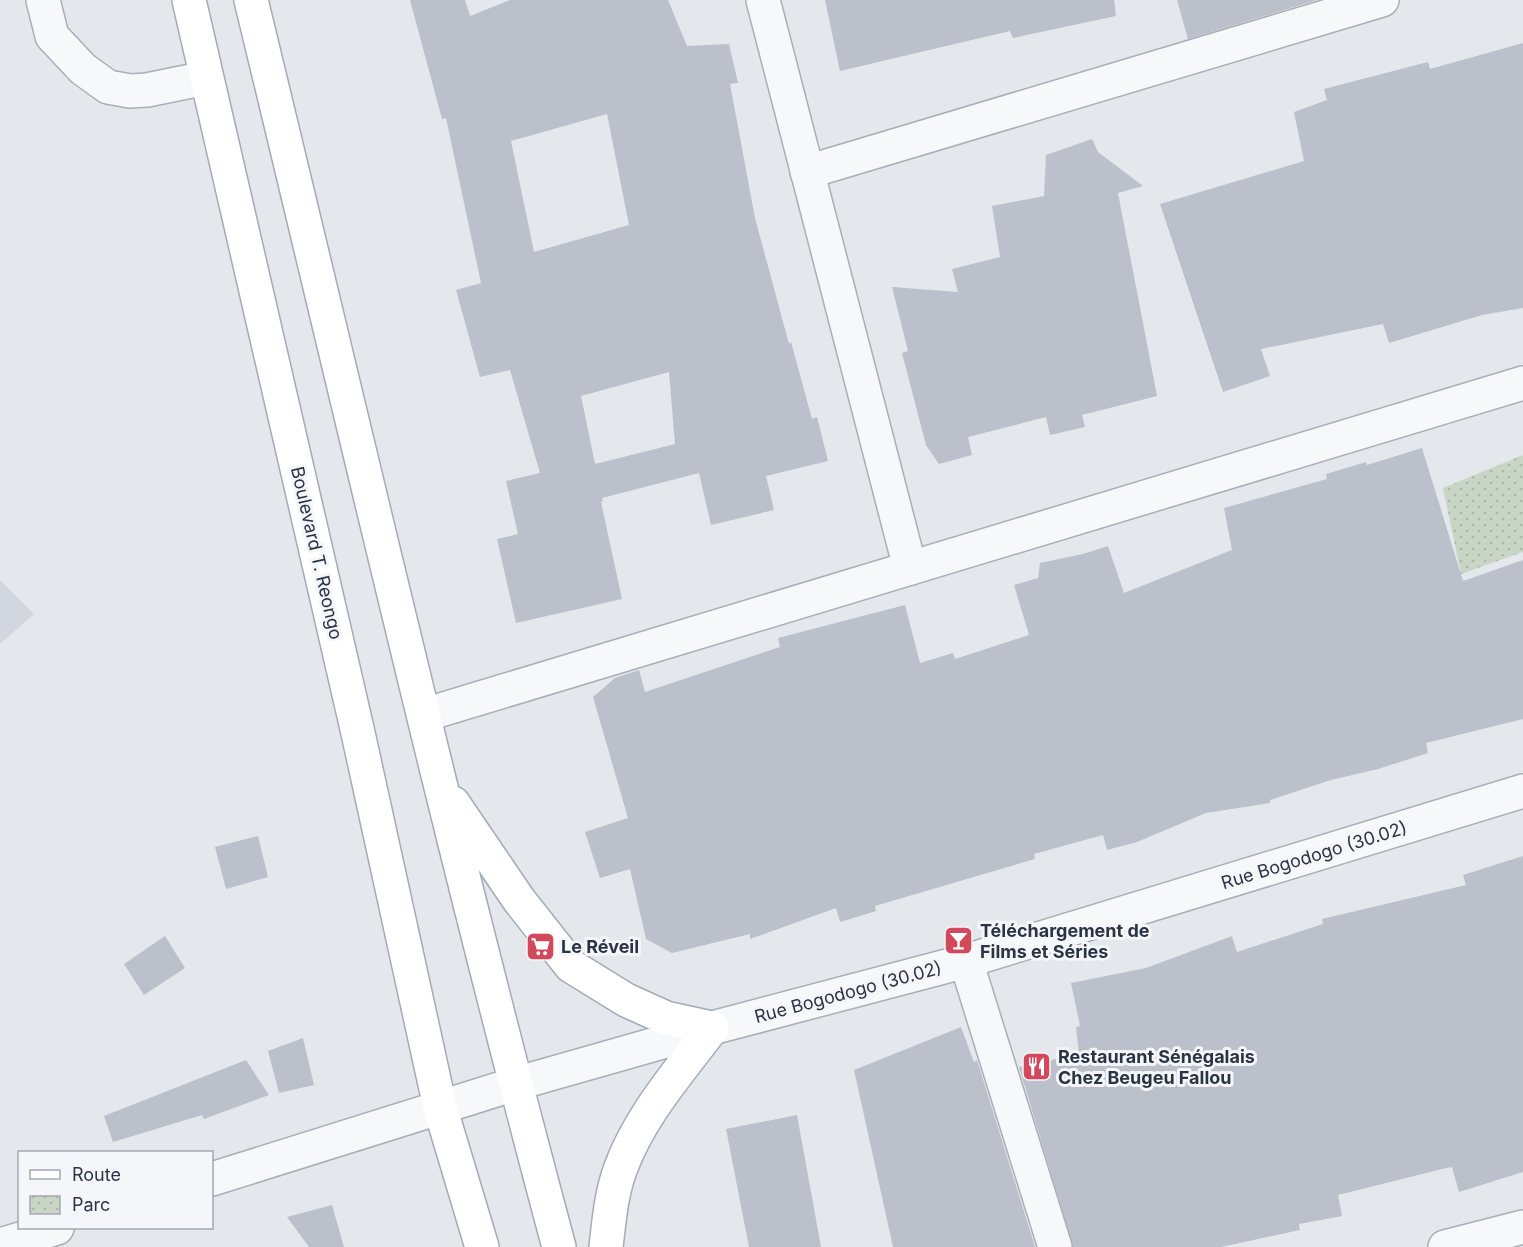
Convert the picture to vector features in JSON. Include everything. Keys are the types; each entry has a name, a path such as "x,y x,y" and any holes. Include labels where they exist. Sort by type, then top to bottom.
{"main road":[{"name":"Boulevard T. Reongo","path":"189,0 358,733 440,1107 482,1247"},
{"path":"251,0 441,787 515,1084 559,1247"},
{"path":"441,787 519,900 571,966 626,1000 666,1018 712,1028 657,1101 633,1139 620,1172 610,1209 606,1247"}],"street":[{"path":"44,0 52,36 83,69 108,87 130,91 147,90 206,78"},
{"path":"763,0 910,568"},
{"path":"807,172 1382,0"},
{"path":"424,715 1523,382"},
{"name":"Rue Bogodogo (30.02)","path":"213,1179 515,1084 712,1028 966,961 1523,791"},
{"path":"966,961 1055,1247"},
{"path":"1446,1247 1523,1227"},
{"path":"0,1245 51,1229"}],"shaded area":[{"path":"0,580 34,614 0,644"}],"green space":[{"path":"1523,455 1523,552 1461,574 1443,488"}],"building":[{"path":"410,0 465,0 470,16 510,0 668,0 687,46 729,44 738,83 730,84 755,218 789,344 791,342 812,419 817,417 828,461 766,476 774,510 711,525 699,473 602,498 622,599 516,623 497,539 518,534 506,481 540,473 510,370 480,377 456,290 481,283 446,118 442,119","holes":["607,114 629,225 534,252 511,141","669,372 675,444 595,464 581,396"]},
{"path":"825,0 1114,0 1116,16 1013,38 1010,31 840,71"},
{"path":"1177,0 1317,0 1188,39"},
{"path":"1523,43 1523,308 1482,315 1389,343 1383,324 1261,349 1270,376 1223,392 1160,204 1304,161 1294,112 1327,100 1324,89 1428,62 1430,69"},
{"path":"1092,139 1098,152 1143,186 1118,193 1157,396 1082,415 1085,427 1050,435 1046,417 968,437 972,455 939,464 926,445 902,353 908,351 892,287 958,292 952,269 1000,257 992,206 1044,196 1046,155"},
{"path":"1422,448 1463,581 1523,560 1523,719 1426,743 1428,753 1378,769 1331,780 1270,800 1270,803 1206,813 1137,842 1107,850 1103,835 1034,854 1035,859 875,906 876,911 840,922 836,908 750,939 750,934 672,953 646,939 630,869 600,878 585,832 628,818 593,697 615,678 639,670 645,692 780,647 778,638 905,605 920,663 953,653 955,659 1029,635 1014,585 1038,578 1040,563 1108,546 1124,593 1232,550 1224,508 1327,479 1326,474 1366,462 1367,465"},
{"path":"258,836 268,877 226,889 215,847"},
{"path":"1523,856 1523,1172 1459,1192 1452,1167 1446,1168 1338,1195 1342,1216 1299,1224 1300,1230 1221,1247 1073,1247 1019,1067 1079,1054 1076,1027 1080,1026 1071,983 1146,968 1232,936 1237,952 1323,924 1322,919 1466,885 1463,875"},
{"path":"165,936 185,968 144,995 124,964"},
{"path":"961,1027 974,1062 977,1060 1035,1247 893,1247 854,1070"},
{"path":"303,1038 314,1085 279,1093 268,1051"},
{"path":"246,1060 269,1095 204,1119 202,1115 113,1142 104,1116"},
{"path":"797,1115 821,1247 749,1247 726,1129"},
{"path":"332,1205 344,1247 309,1247 287,1217"}],"place":[{"name":"Téléchargement de Films et Séries","path":"959,940"},
{"name":"Le Réveil","path":"540,946"},
{"name":"Restaurant Sénégalais Chez Beugeu Fallou","path":"1037,1066"}]}
